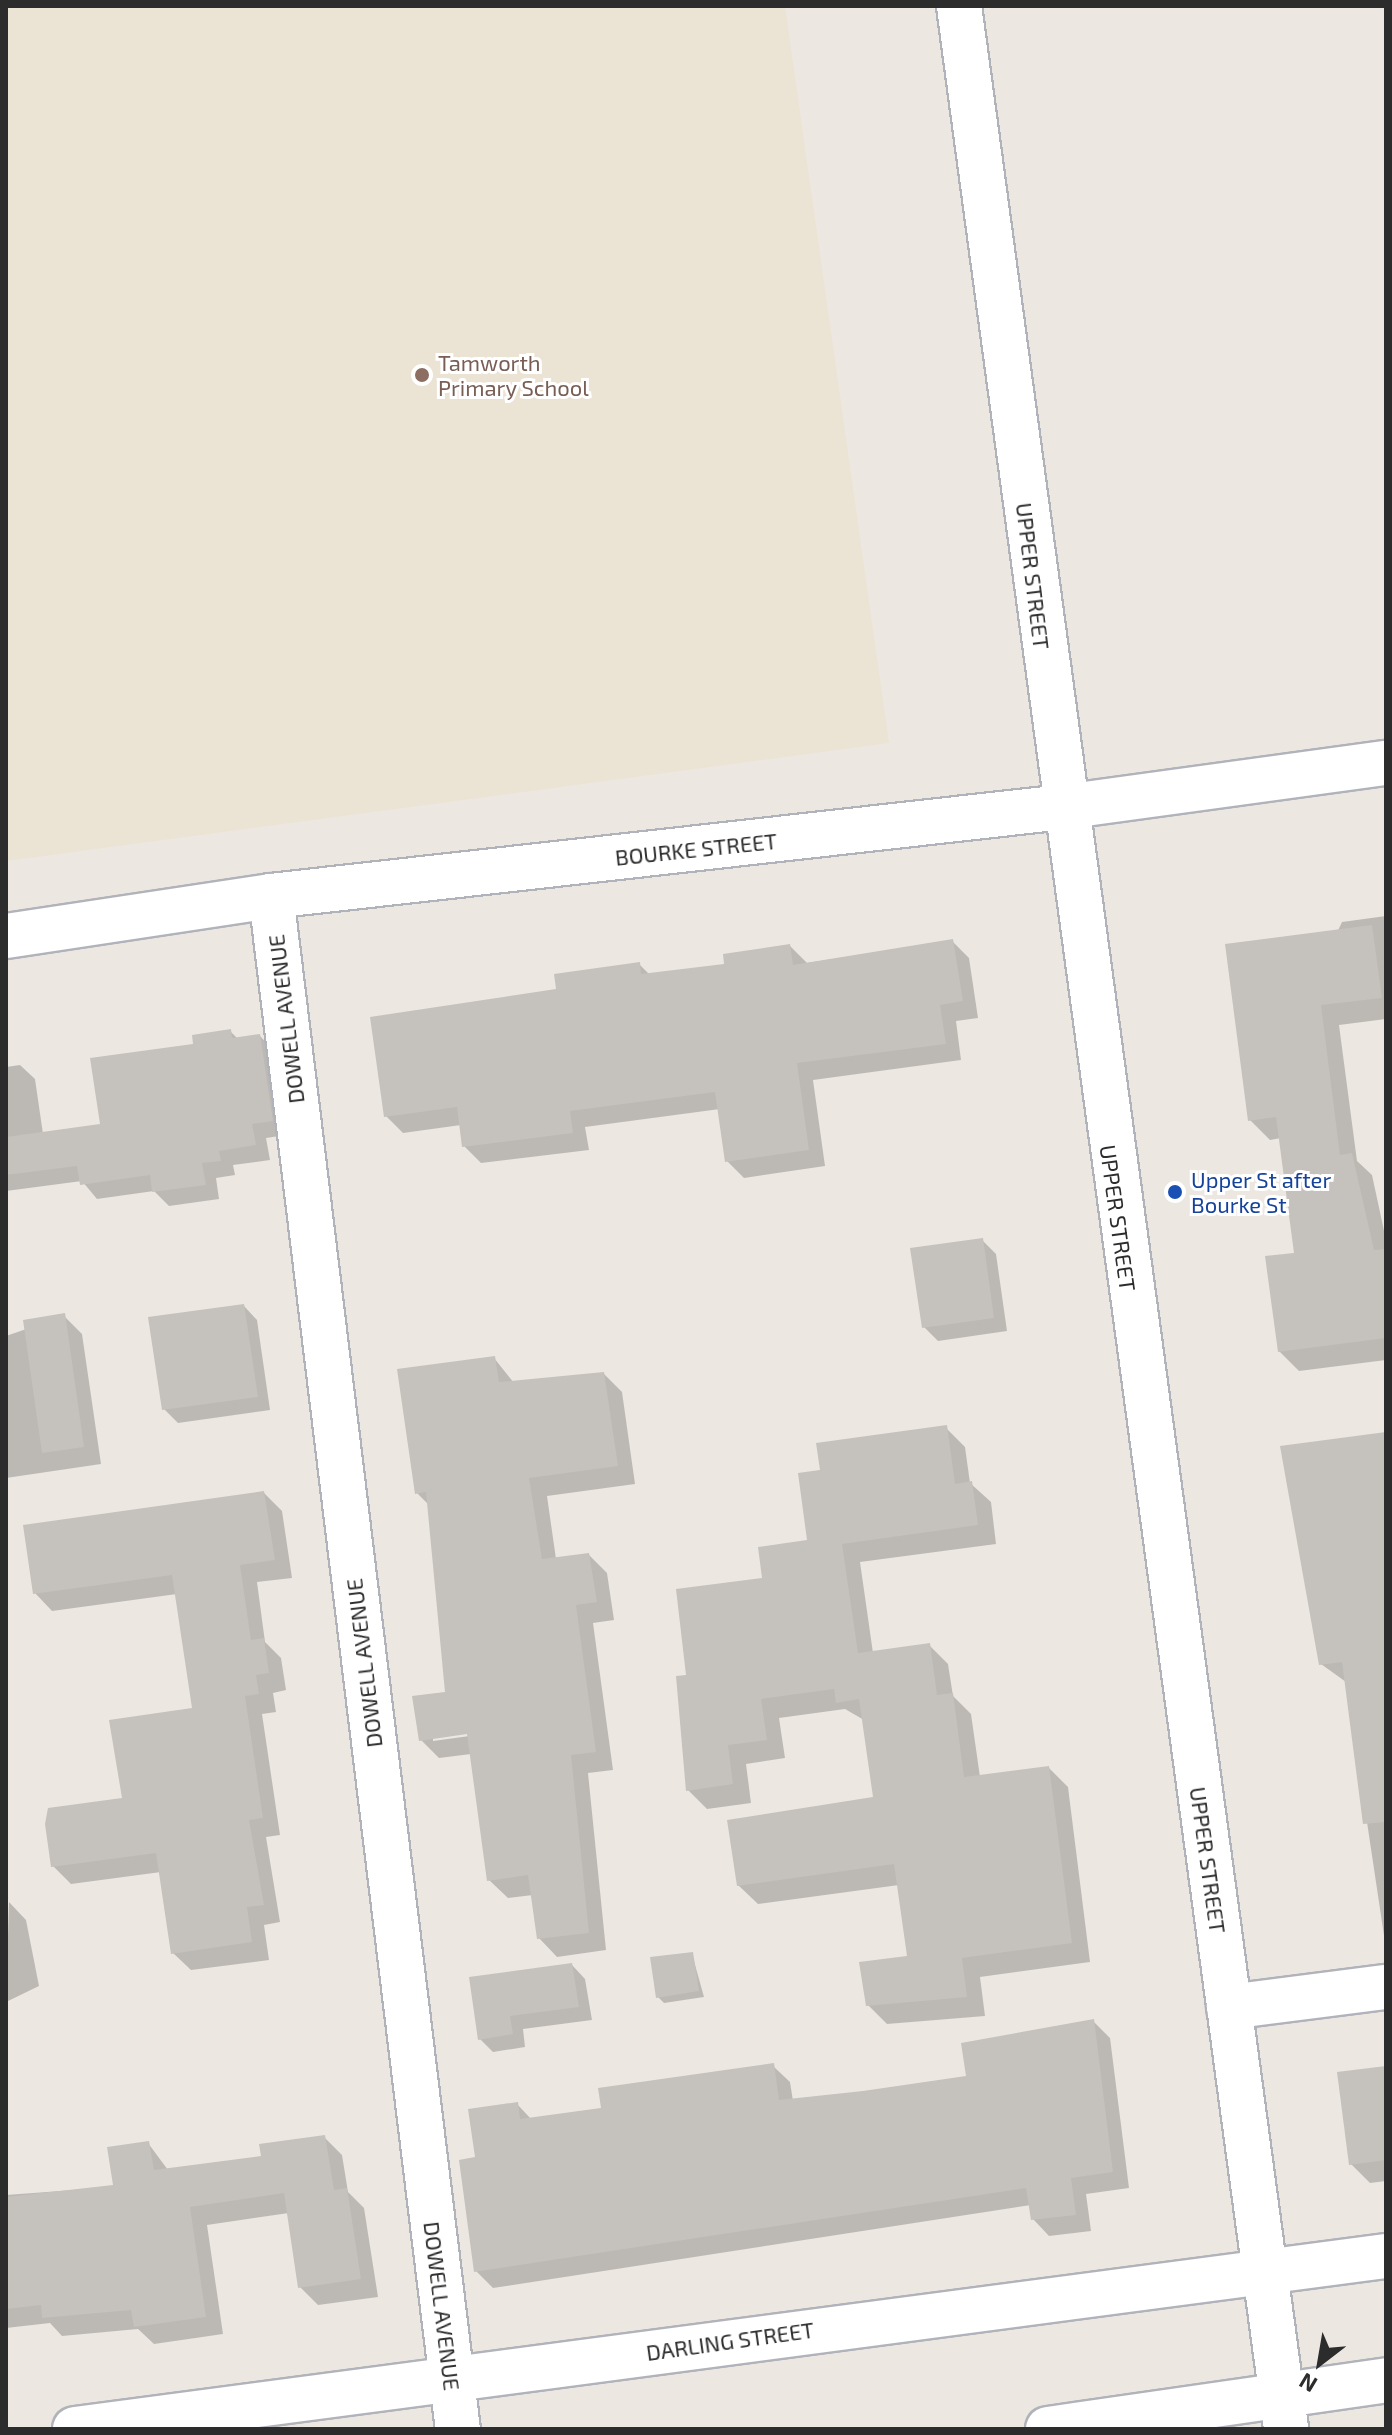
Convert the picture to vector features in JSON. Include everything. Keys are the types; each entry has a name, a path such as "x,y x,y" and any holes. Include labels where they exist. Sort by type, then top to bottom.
{"street":[{"name":"UPPER STREET","path":"959,6 1063,807 1284,2412"},
{"name":"BOURKE STREET","path":"6,936 271,896 1063,807 1386,763"},
{"name":"DOWELL AVENUE","path":"271,896 458,2429"},
{"path":"1229,2007 1386,1987"},
{"name":"DARLING STREET","path":"75,2429 1386,2256"},
{"path":"1048,2429 1284,2412 1386,2380"}],"shaded area":[{"name":"Tamworth Primary School","path":"6,6 785,6 889,743 6,861"}],"building":[{"path":"1372,925 1382,998 1321,1005 1340,1155 1352,1153 1374,1250 1386,1249 1386,1338 1278,1352 1265,1256 1294,1253 1276,1117 1248,1121 1225,944"},
{"path":"953,939 963,1001 940,1005 946,1044 797,1063 809,1150 725,1162 715,1092 570,1111 573,1133 462,1147 457,1107 384,1117 370,1017 556,989 554,974 640,962 641,974 724,964 723,954 790,944 793,965"},
{"path":"231,1029 232,1038 260,1034 273,1121 252,1124 256,1145 219,1151 221,1161 202,1163 206,1185 152,1192 150,1175 80,1185 77,1166 6,1175 6,1137 100,1124 90,1058 193,1044 192,1035"},
{"path":"983,1238 994,1318 922,1328 910,1248"},
{"path":"244,1304 258,1397 162,1410 148,1317"},
{"path":"65,1313 84,1447 42,1453 23,1320"},
{"path":"495,1356 499,1382 604,1372 618,1466 529,1478 542,1559 589,1553 597,1602 576,1605 596,1752 571,1755 589,1933 537,1939 528,1875 487,1881 467,1734 419,1741 412,1696 445,1692 426,1492 415,1494 397,1369"},
{"path":"947,1425 955,1484 972,1481 978,1525 842,1544 858,1653 930,1643 937,1695 953,1693 964,1777 1049,1766 1072,1943 962,1958 967,1997 866,2006 859,1962 907,1956 894,1864 737,1886 727,1820 873,1797 859,1699 836,1703 834,1689 761,1699 767,1740 728,1745 733,1784 686,1791 676,1676 686,1675 676,1589 762,1578 758,1547 807,1540 798,1473 820,1470 816,1443"},
{"path":"1386,1432 1386,1822 1363,1824 1342,1662 1319,1665 1280,1446"},
{"path":"264,1491 275,1560 240,1565 251,1640 264,1638 269,1673 256,1675 259,1694 245,1696 263,1818 249,1820 264,1905 247,1907 252,1942 171,1954 156,1853 51,1867 45,1824 48,1808 122,1798 109,1720 192,1708 172,1575 33,1594 23,1525"},
{"path":"693,1952 699,1991 656,1998 650,1957"},
{"path":"572,1963 579,2007 510,2016 513,2034 478,2040 469,1977"},
{"path":"1094,2019 1113,2172 1071,2178 1076,2215 1031,2220 1026,2188 474,2272 459,2160 475,2157 468,2109 518,2102 520,2119 601,2108 598,2088 774,2063 779,2100 863,2091 966,2076 961,2043"},
{"path":"1386,2066 1386,2160 1349,2165 1337,2072"},
{"path":"325,2135 334,2190 347,2188 361,2279 298,2288 284,2193 190,2207 206,2317 134,2327 131,2310 42,2318 41,2305 6,2309 6,2197 113,2185 107,2147 149,2141 154,2170 261,2156 259,2144"}],"place":[{"name":"Tamworth Primary School","path":"422,375"},
{"name":"Upper St after Bourke St","path":"1175,1192"}]}
